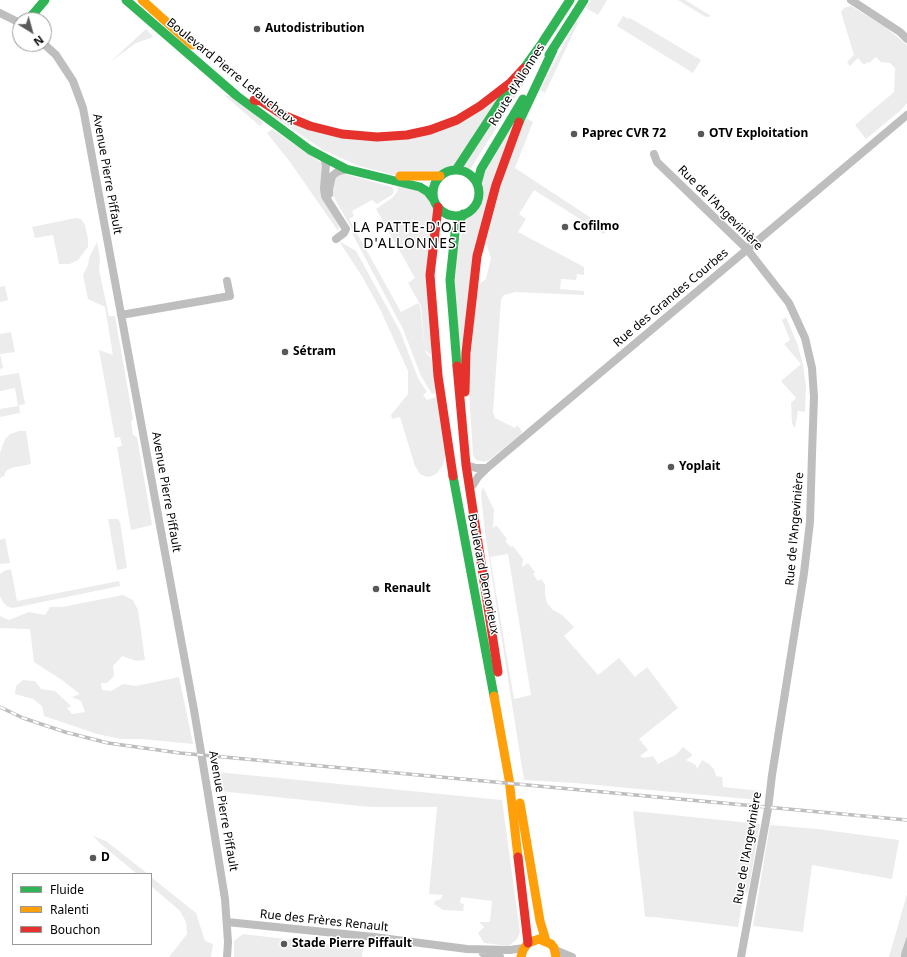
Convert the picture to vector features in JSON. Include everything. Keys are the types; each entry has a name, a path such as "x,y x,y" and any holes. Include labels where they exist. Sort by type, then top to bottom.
{"main road":[{"path":"35,12 45,0"},
{"name":"Boulevard Pierre Lefaucheux","path":"126,0 237,96 310,150 346,169 420,187 428,192 436,204"},
{"name":"Boulevard Pierre Lefaucheux","path":"142,0 254,100 297,133 323,150 359,166 398,176 440,176"},
{"path":"150,0 160,9 171,26"},
{"name":"Route d'Allonnes","path":"456,170 570,0"},
{"name":"Route d'Allonnes","path":"477,184 481,169 584,0"},
{"path":"475,528 473,485 468,466 464,378 477,256 496,185 513,137 523,111 553,50"},
{"path":"254,100 261,101 283,115 310,126 342,134 377,137 407,135 430,130 457,120 480,106 510,83 524,68"},
{"path":"448,171 462,171 471,175 477,184 478,197 476,202 471,210 463,214 450,215 436,204 435,183 440,176 448,171"},
{"name":"Boulevard Demorieux","path":"436,204 430,275 438,376 457,499 509,779 524,949"},
{"name":"Boulevard Demorieux","path":"463,214 455,232 450,280 452,315 475,528 540,921 546,941"},
{"path":"524,949 535,939 546,941 551,944 555,954"}],"street":[{"path":"851,0 900,32 907,39"},
{"path":"0,13 12,19"},
{"name":"Avenue Pierre Piffault","path":"52,51 73,81 83,108 194,710 225,899 227,922 227,957"},
{"name":"Rue des Grandes Courbes","path":"473,485 478,477 487,468 907,115"},
{"name":"Rue de l'Angevinière","path":"654,154 657,162 747,249 789,303 805,338 812,368 814,397 810,522 804,573 768,809 741,957"},
{"path":"324,158 326,165 324,192 327,201 336,212"},
{"path":"336,239 346,230 336,212 329,192 330,181 335,174 346,169"},
{"path":"121,315 230,296 227,281"},
{"path":"468,466 487,468"},
{"name":"Rue des Frères Renault","path":"227,922 467,949 524,949"},
{"name":"Rue des Frères Renault","path":"467,949 500,957"},
{"path":"555,954 572,957"}],"shaded area":[{"path":"591,0 607,0 598,15 586,8"},
{"path":"678,0 685,0 711,16 704,16"},
{"path":"851,6 884,26 907,45 907,103 901,110 866,139 855,125 894,92 895,68 890,63 881,62 876,57 864,65 858,58 850,66 847,62 854,55 841,12 844,8"},
{"path":"623,16 628,19 630,18 701,60 693,73 617,26"},
{"path":"576,21 578,23 545,93 540,90"},
{"path":"146,29 153,36 151,38 136,43 110,62"},
{"path":"534,61 528,77 468,173 456,170 444,173 398,176 359,166 323,150 270,114 283,115 377,137 457,120"},
{"path":"224,95 236,97 263,122 260,126"},
{"path":"523,111 477,256 464,378 450,280 467,213 474,206 478,197 481,169"},
{"path":"526,118 533,122 515,168 608,229 604,234 534,190 519,214 526,219 518,232 584,267 584,275 577,274 576,280 561,279 560,289 584,291 584,295 515,292 504,295 501,300 493,412 495,418 515,428 517,425 522,431 520,435 485,462 476,460 473,455 469,391 476,287 486,279 491,258 486,243 498,196 516,139"},
{"path":"272,129 322,163 329,209 339,226 338,231 290,162 267,133"},
{"path":"342,173 392,187 394,190 393,194 377,204 372,200 352,211 354,216 349,219 401,312 418,303 420,306 425,349 421,306 408,283 415,278 376,209 392,198 397,192 397,185 420,187 434,200 431,355 425,350 431,358 439,393 432,394 421,376 403,329 353,235 351,227 332,194 335,178"},
{"path":"76,218 81,219 85,225 88,247 78,260 70,264 59,264 53,235 35,238 32,227"},
{"path":"339,241 356,251 400,331 418,378 427,392 423,395 427,400 441,395 448,447 443,465 437,473 432,476 427,477 420,474 415,466 400,417 392,419 391,415 408,394 408,371 380,309 363,278"},
{"path":"97,242 100,258 99,270 109,316 115,316 133,419 131,422 133,435 137,437 152,525 131,530 117,447 122,446 120,437 115,438 99,350 113,355 105,307 88,299 83,275"},
{"path":"5,286 8,300 0,302 0,287"},
{"path":"786,317 798,346 803,365 806,387 805,412 798,411 795,428 792,424 791,403 796,398 781,381 801,364 784,344 790,340 782,320"},
{"path":"11,332 15,352 0,354 0,334"},
{"path":"0,354 3,368 0,369"},
{"path":"19,373 25,404 19,405 20,413 0,417 0,409 18,406 15,388 0,391 0,376"},
{"path":"19,431 26,431 31,464 11,468 6,471 4,476 0,478 0,453 5,439 10,434"},
{"path":"483,487 494,510 493,529 497,526 507,539 505,541 511,547 513,546 523,559 522,567 528,563 535,572 533,574 538,581 541,579 545,584 547,603 553,610 562,615 574,627 564,636 598,675 619,658 635,677 647,667 678,708 639,739 648,750 640,756 644,758 653,756 658,764 677,754 683,747 692,754 692,756 686,760 696,765 697,769 702,760 714,769 716,776 722,777 723,787 761,791 758,800 575,783 524,780 485,533 481,493","holes":["508,554 531,695 514,699 490,557"]},
{"path":"108,519 118,519 120,522 127,568 117,570"},
{"path":"5,538 10,563 0,564 0,540"},
{"path":"11,569 17,601 119,581 120,586 13,608 8,607 0,596 0,574"},
{"path":"123,595 133,600 138,610 145,660 137,661 122,656 113,666 114,676 107,683 101,683 102,690 111,691 123,684 136,686 179,677 193,744 142,739 121,739 97,734 44,716 42,706 33,699 15,694 16,686 23,680 35,681 41,689 55,691 71,706 67,708 72,714 85,712 81,701 72,697 80,694 62,680 34,662 30,629 0,628 0,616 9,620 29,612 45,615 50,607 62,607"},
{"path":"217,772 502,800 520,932 517,939 509,946 484,943 478,933 484,927 479,922 490,922 492,901 461,897 460,903 464,904 463,911 443,910 434,904 435,901 441,899 443,895 429,894 437,807 370,807 220,791"},
{"path":"633,811 760,824 748,893 744,892 738,927 645,916"},
{"path":"770,825 818,829 899,840 892,879 812,865 803,932 753,926"},
{"path":"93,836 106,841 147,873 136,873"},
{"path":"152,878 196,913 205,941 213,944 211,957 169,957 187,934 186,922 180,911 152,887"},
{"path":"907,894 907,936 901,957 889,957"},
{"name":"Stade Pierre Piffault","path":"243,934 363,948 362,957 234,957 234,941"},
{"path":"907,936 907,957 901,957 901,954"}],"railway":[{"path":"0,707 23,718 65,732 108,743 180,753 907,820"}],"traffic: fast":[{"path":"35,12 45,0"},
{"path":"126,0 237,96 310,150 346,169 420,187 428,192 434,200"},
{"path":"456,170 570,0"},
{"path":"549,55 584,0"},
{"path":"519,122 553,50"},
{"path":"477,184 481,169 523,99"},
{"path":"456,170 469,174 475,180 479,193 475,206 469,212 456,216 443,212 437,206 433,193 437,180 443,174 456,170"},
{"path":"457,366 450,280 455,233 463,214"},
{"path":"453,476 494,696"}],"traffic: slow":[{"path":"142,0 192,45"},
{"path":"400,176 440,176"},
{"path":"494,696 509,779 518,857"},
{"path":"520,803 540,921 546,941"},
{"path":"521,957 523,950 528,943 539,939 551,944 554,948 556,957"}],"traffic: jam":[{"path":"254,100 261,101 283,115 310,126 342,134 377,137 407,135 430,130 457,120 480,106 510,83 524,68"},
{"path":"465,392 466,353 477,256 496,185 519,122"},
{"path":"438,207 430,275 438,376 453,476"},
{"path":"457,366 466,465 498,672"},
{"path":"518,857 528,943"}],"place":[{"name":"Autodistribution","path":"257,29"},
{"name":"Paprec CVR 72","path":"574,134"},
{"name":"OTV Exploitation","path":"701,134"},
{"name":"Cofilmo","path":"565,227"},
{"name":"Sétram","path":"285,352"},
{"name":"Yoplait","path":"671,467"},
{"name":"Renault","path":"376,589"},
{"name":"D","path":"93,858"},
{"name":"Stade Pierre Piffault","path":"284,944"}],"district":[{"name":"LA PATTE-D'OIE D'ALLONNES","path":"410,236"}]}
